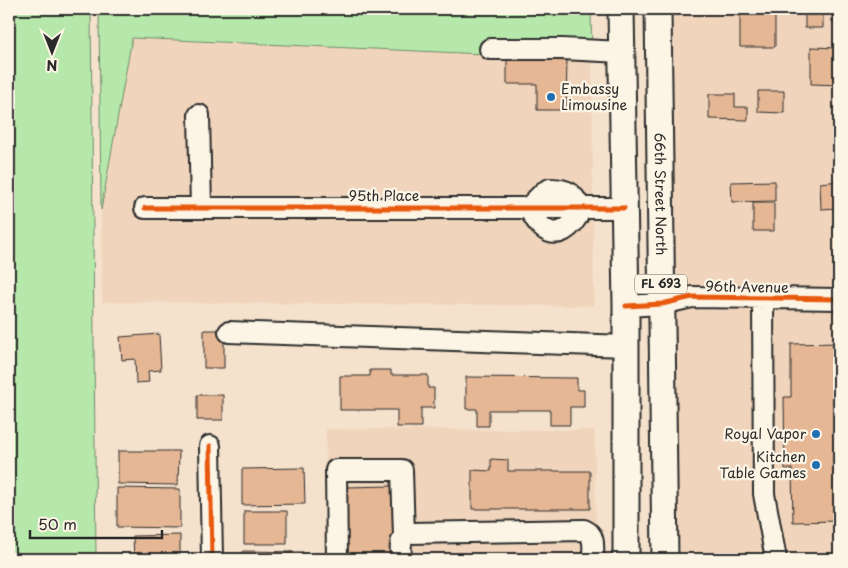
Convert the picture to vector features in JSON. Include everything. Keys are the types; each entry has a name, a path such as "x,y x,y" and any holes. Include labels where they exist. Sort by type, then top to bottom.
{"main road":[{"name":"FL 693","path":"621,9 626,306 626,559"},
{"name":"66th Street North","path":"658,9 665,559"}],"street":[{"path":"490,49 562,49 622,52"},
{"path":"199,116 200,208"},
{"name":"95th Place","path":"145,208 624,208"},
{"name":"96th Avenue","path":"626,306 662,304 692,297 839,299"},
{"path":"763,299 764,494 776,559"},
{"path":"229,332 626,346"},
{"path":"210,446 212,559"},
{"path":"337,559 336,470 402,470 404,537"},
{"path":"401,559 401,542 409,533 584,530 593,538 593,559"}],"shaded area":[{"path":"673,9 839,9 839,288 692,287 674,290"},
{"path":"132,38 592,59 594,306 102,302 101,210"},
{"path":"693,307 839,309 839,443 833,444 835,559 675,559 674,311"},
{"path":"326,429 595,430 596,559 324,559"}],"green space":[{"path":"9,9 91,9 96,559 9,559"},
{"path":"99,9 591,9 592,59 132,38 101,210"}],"building":[{"path":"740,9 775,9 775,47 740,47"},
{"path":"805,9 823,9 823,28 805,28"},
{"path":"832,9 839,9 839,22 832,22"},
{"path":"811,47 839,48 839,85 811,84"},
{"name":"Embassy Limousine","path":"507,58 567,59 566,110 537,110 537,84 507,84"},
{"path":"758,91 784,91 784,113 758,112"},
{"path":"709,94 735,94 735,107 748,107 748,120 709,119"},
{"path":"775,181 775,201 732,202 731,182"},
{"path":"839,181 839,208 821,209 820,183"},
{"path":"753,203 774,203 774,231 753,231"},
{"path":"204,330 224,330 224,368 204,368"},
{"path":"159,334 161,370 148,371 149,382 136,383 135,359 122,360 120,337"},
{"path":"838,343 839,521 793,522 792,469 785,469 784,397 791,397 791,344"},
{"path":"370,370 391,370 391,375 428,375 428,388 434,388 434,408 421,408 421,427 397,427 397,410 340,410 340,376 370,376"},
{"path":"466,377 577,378 577,390 584,390 584,407 570,407 570,425 550,425 550,410 489,410 489,426 477,426 477,409 466,409"},
{"path":"197,395 223,395 223,420 197,420"},
{"path":"118,451 179,451 178,485 118,484"},
{"path":"491,459 508,460 508,471 590,471 590,509 472,509 472,470 491,471"},
{"path":"304,468 305,504 242,505 242,469"},
{"path":"393,486 394,559 346,559 345,487"},
{"path":"117,488 180,489 180,528 117,527"},
{"path":"244,511 287,511 287,544 244,544"},
{"path":"180,535 180,559 134,559 133,536"},
{"path":"243,551 303,552 303,559 243,559"}],"cycle path":[{"path":"145,208 624,208"},
{"path":"626,306 662,304 692,297 839,299"},
{"path":"210,446 212,559"}],"place":[{"name":"Embassy Limousine","path":"551,97"},
{"name":"Royal Vapor","path":"816,434"},
{"name":"Kitchen Table Games","path":"816,465"}]}
